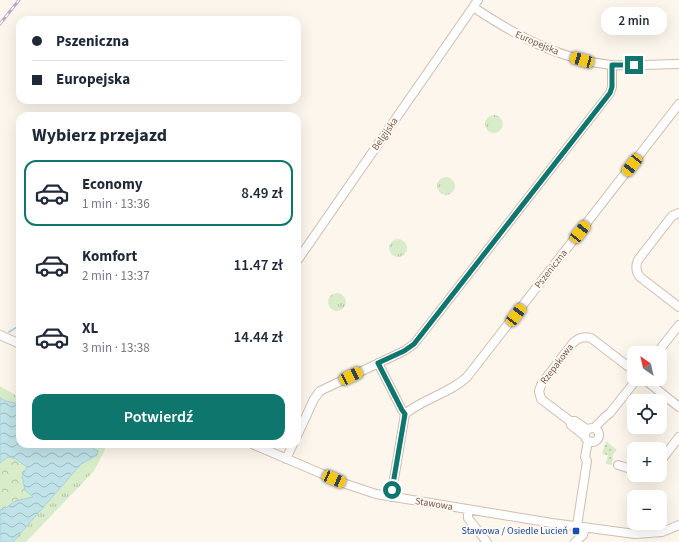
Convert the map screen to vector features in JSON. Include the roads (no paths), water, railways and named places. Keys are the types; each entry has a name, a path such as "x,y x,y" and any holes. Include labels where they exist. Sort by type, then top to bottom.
{"street":[{"name":"Belgijska","path":"301,255 478,0"},
{"name":"Europejska","path":"473,8 529,41 576,58 612,65 679,64"},
{"path":"301,427 314,399 320,391 410,348 610,93 612,87 612,65"},
{"name":"Pszeniczna","path":"405,414 415,406 455,386 467,378 679,104"},
{"path":"679,213 672,216 638,260 636,269 640,277 679,307"},
{"path":"662,346 679,325"},
{"path":"0,335 16,342"},
{"name":"Rzepakowa","path":"591,435 575,421 570,421 541,399 539,391 542,384 576,340 583,337 590,338 627,366"},
{"path":"378,363 405,414 391,497"},
{"path":"575,542 583,535 581,527 587,461 586,457 591,435 610,418 610,413 631,386"},
{"path":"653,386 679,406"},
{"path":"667,453 679,437"},
{"name":"Stawowa","path":"261,448 346,484 391,497 635,534 662,532 679,525"},
{"path":"286,459 291,448"},
{"path":"618,464 627,467"},
{"path":"468,509 468,518 486,542"}],"water":[{"path":"0,398 16,404 16,448 93,448 98,451 97,455 81,464 13,542 0,542 0,509 3,510 15,501 33,497 25,490 22,476 27,467 16,459 8,457 0,463"}],"waterway":[{"path":"9,332 16,328"}],"railway":[{"path":"0,24 19,0"}],"place":[{"name":"Stawowa / Osiedle Lucień","path":"576,531"}]}
